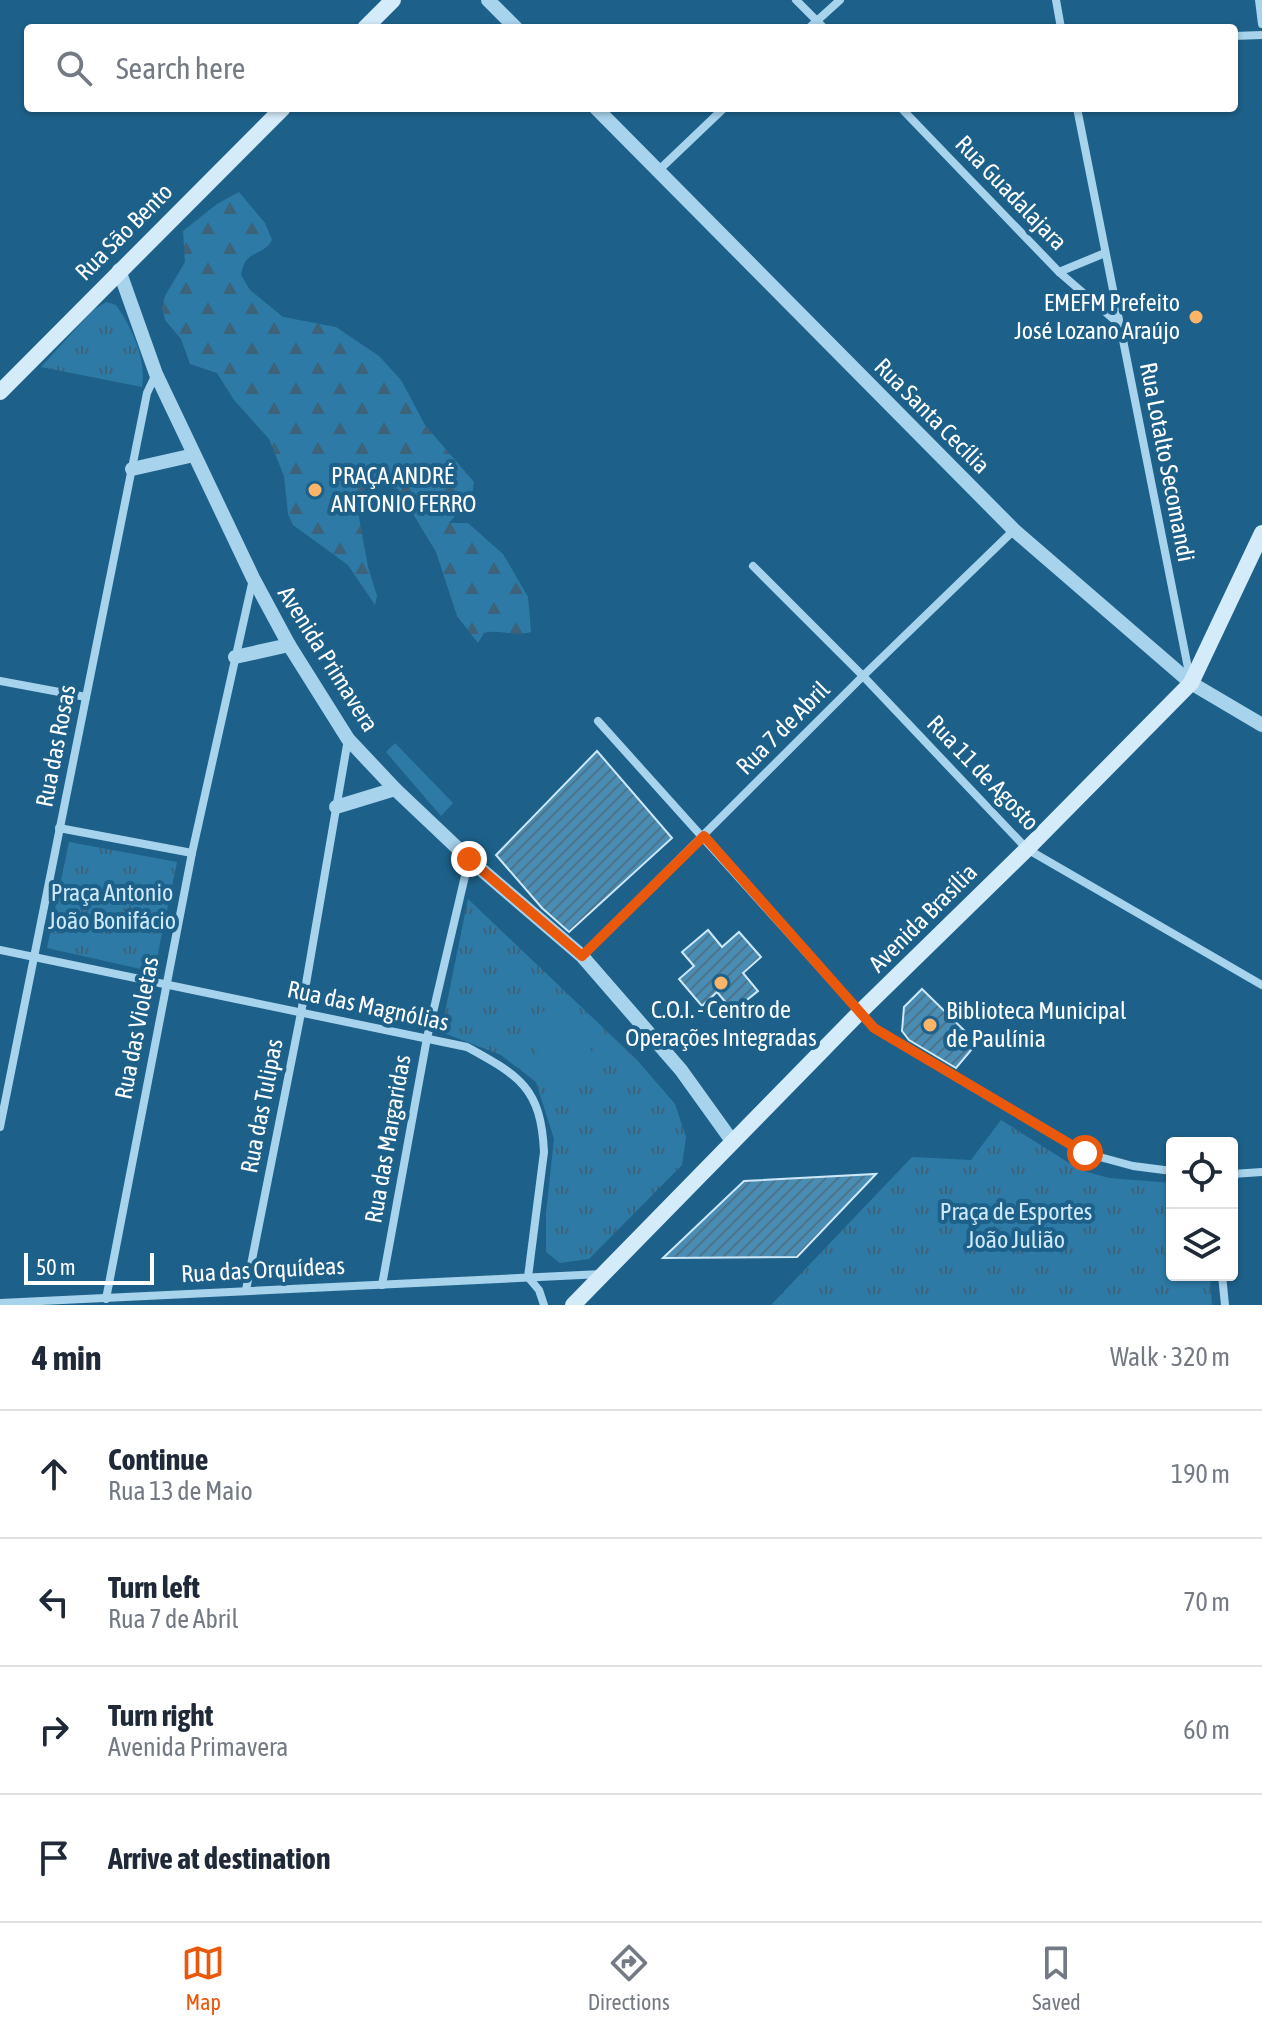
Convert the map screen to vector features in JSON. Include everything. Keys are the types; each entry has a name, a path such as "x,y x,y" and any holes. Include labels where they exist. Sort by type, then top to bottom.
{"main road":[{"path":"369,24 393,0"},
{"name":"Rua São Bento","path":"0,392 279,112"},
{"name":"Avenida Brasília","path":"580,1302 732,1141 1191,683 1262,533"}],"street":[{"path":"488,0 512,24"},
{"path":"796,0 820,24"},
{"path":"814,24 840,0"},
{"path":"1056,0 1060,24"},
{"path":"1259,0 1262,24"},
{"path":"1238,36 1262,35"},
{"name":"Rua Santa Cecília","path":"600,112 1014,530 1191,683 1262,725"},
{"path":"659,170 720,112"},
{"name":"Rua Guadalajara","path":"905,112 1059,272 1118,323"},
{"name":"Rua Lotalto Secomandi","path":"1078,112 1191,683"},
{"name":"Rua Guadalajara","path":"1059,272 1105,253"},
{"name":"Avenida Primavera","path":"119,270 156,374 253,578 289,645 348,739 395,789 469,859 582,956 681,1070 732,1141"},
{"name":"Rua das Rosas","path":"0,1127 147,393 156,374"},
{"path":"132,469 194,455"},
{"name":"Rua 7 de Abril","path":"582,956 1014,530"},
{"name":"Rua 11 de Agosto","path":"753,566 863,676 1027,849 1262,985"},
{"name":"Rua das Violetas","path":"106,1299 165,985 253,578"},
{"path":"235,657 289,645"},
{"path":"0,681 86,697"},
{"path":"598,721 874,1028 1085,1153 1166,1170"},
{"name":"Rua das Tulipas","path":"246,1290 301,1013 348,739"},
{"path":"336,807 395,789"},
{"path":"59,828 192,853"},
{"name":"Rua das Margaridas","path":"382,1285 427,1038 469,859"},
{"name":"Rua das Magnólias","path":"0,950 427,1038 467,1047 489,1059 517,1077 532,1095 540,1114 544,1152 528,1277"},
{"path":"1238,1174 1262,1172"},
{"name":"Rua das Orquídeas","path":"0,1303 604,1274"},
{"path":"528,1277 539,1290 544,1305"},
{"path":"1223,1281 1225,1305"}],"green space":[{"path":"239,192 265,223 272,240 243,266 241,275 250,290 283,317 336,327 379,356 401,380 425,425 474,482 472,496 449,523 468,523 503,554 528,597 531,632 484,633 478,643 457,616 436,552 398,489 368,482 357,506 368,567 377,596 375,605 348,565 293,525 288,514 284,476 269,439 234,400 217,373 190,364 181,339 165,320 162,308 165,296 185,262 183,231 217,204"},
{"path":"106,302 116,305 132,333 140,355 142,387 41,367 92,311"},
{"path":"395,743 453,803 441,816 386,752"},
{"name":"Praça Antonio João Bonifácio","path":"69,842 177,862 154,972 47,948"},
{"path":"468,899 637,1060 675,1104 686,1137 682,1165 589,1259 560,1263 546,1252 546,1213 554,1139 536,1082 501,1055 441,1032"},
{"path":"549,1006 598,1058 568,1086 520,1034"},
{"name":"Praça de Esportes João Julião","path":"1001,1120 1080,1170 1109,1178 1166,1183 1166,1281 1210,1281 1212,1305 771,1305 912,1157 971,1160"}],"building":[{"path":"597,751 672,838 569,932 542,908 496,855"},
{"path":"708,930 722,947 739,932 761,957 743,973 758,991 733,1011 717,992 702,1006 679,979 694,966 682,952"},
{"name":"Biblioteca Municipal de Paulínia","path":"922,989 977,1043 956,1068 909,1040 902,1031 904,1007"},
{"path":"876,1174 797,1257 663,1258 744,1181"}],"place":[{"name":"EMEFM Prefeito José Lozano Araújo","path":"1196,317"},
{"name":"PRAÇA ANDRÉ ANTONIO FERRO","path":"315,490"},
{"name":"C.O.I. - Centro de Operações Integradas","path":"721,983"},
{"name":"Biblioteca Municipal de Paulínia","path":"930,1025"}],"route":[{"path":"469,859 582,956 704,836 874,1028 1085,1153"}]}
